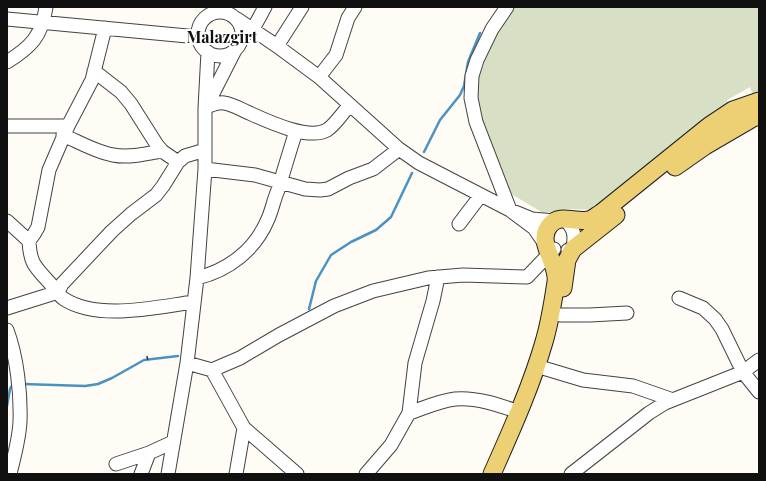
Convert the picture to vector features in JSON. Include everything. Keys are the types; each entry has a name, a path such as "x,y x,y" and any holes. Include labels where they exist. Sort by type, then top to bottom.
{"main road":[{"path":"492,474 519,412 544,341 551,313 556,276 550,248 545,234 549,226 559,220 588,220 601,213 709,126 733,110 759,101"},
{"path":"502,474 554,339 560,315 567,260 574,249 591,234 632,204 676,166 705,146 759,116"}],"street":[{"path":"7,62 28,47 36,38 44,22 46,7"},
{"path":"242,38 253,29 265,7"},
{"path":"277,46 302,7"},
{"path":"319,77 336,56 348,18 355,7"},
{"path":"235,50 222,56 214,55 203,48 198,37 198,29 201,22 210,11 225,12 277,46 319,77 399,149 419,163 510,210 532,219 559,220 571,225 575,237 574,249 567,250 550,248 534,228 510,210 476,122 471,98 472,76 477,60 492,29 507,7"},
{"path":"7,19 198,37"},
{"path":"206,108 242,38 240,24 236,19"},
{"path":"105,28 92,80 66,131 49,170 38,227 29,241 30,257 33,264 62,298 71,303 87,308 101,310 125,310 194,302"},
{"path":"168,474 187,363 197,278 205,169 208,52"},
{"path":"94,71 120,92 131,104 144,126 162,151 178,162"},
{"path":"206,108 222,103 229,104 261,118 296,131 307,133 325,131 350,105"},
{"path":"7,126 66,131 89,147 112,155 141,155 162,151"},
{"path":"197,278 212,274 228,265 241,256 258,239 269,218 296,131"},
{"path":"205,169 255,175 280,183 312,190 328,189 349,178 373,169 399,149"},
{"path":"7,308 58,292 62,284 112,231 156,195 178,162 185,156 205,150"},
{"path":"459,224 481,195"},
{"path":"7,221 29,241"},
{"path":"187,363 212,370 240,358 279,335 334,306 373,292 428,278 462,275 528,277 550,248"},
{"path":"366,474 391,445 409,413 415,363 438,277"},
{"path":"679,298 703,308 715,319 722,329 742,372 759,392"},
{"path":"560,315 628,313"},
{"path":"7,330 14,351 18,384 20,423 10,474"},
{"path":"572,474 649,413 673,400 742,372 759,360"},
{"path":"543,368 583,380 634,386 673,400"},
{"path":"212,370 244,428 297,474"},
{"path":"409,413 454,399 485,402 519,412"},
{"path":"236,474 244,428"},
{"path":"116,464 149,453 173,442"},
{"path":"141,474 149,453"}],"path":[{"path":"147,356 148,362"}],"green space":[{"path":"513,7 759,7 759,97 754,98 750,87 727,100 732,113 593,210 568,209 543,213 508,192 480,123 475,90 480,72 500,26"}],"waterway":[{"path":"424,152 440,120 460,95 464,86 468,62 480,33"},
{"path":"309,309 316,281 331,255 351,242 376,230 391,217 412,173"},
{"path":"23,384 85,386 98,384 144,360 178,356"},
{"path":"7,406 10,389 14,386"}],"district":[{"name":"Malazgirt","path":"222,37"}]}
